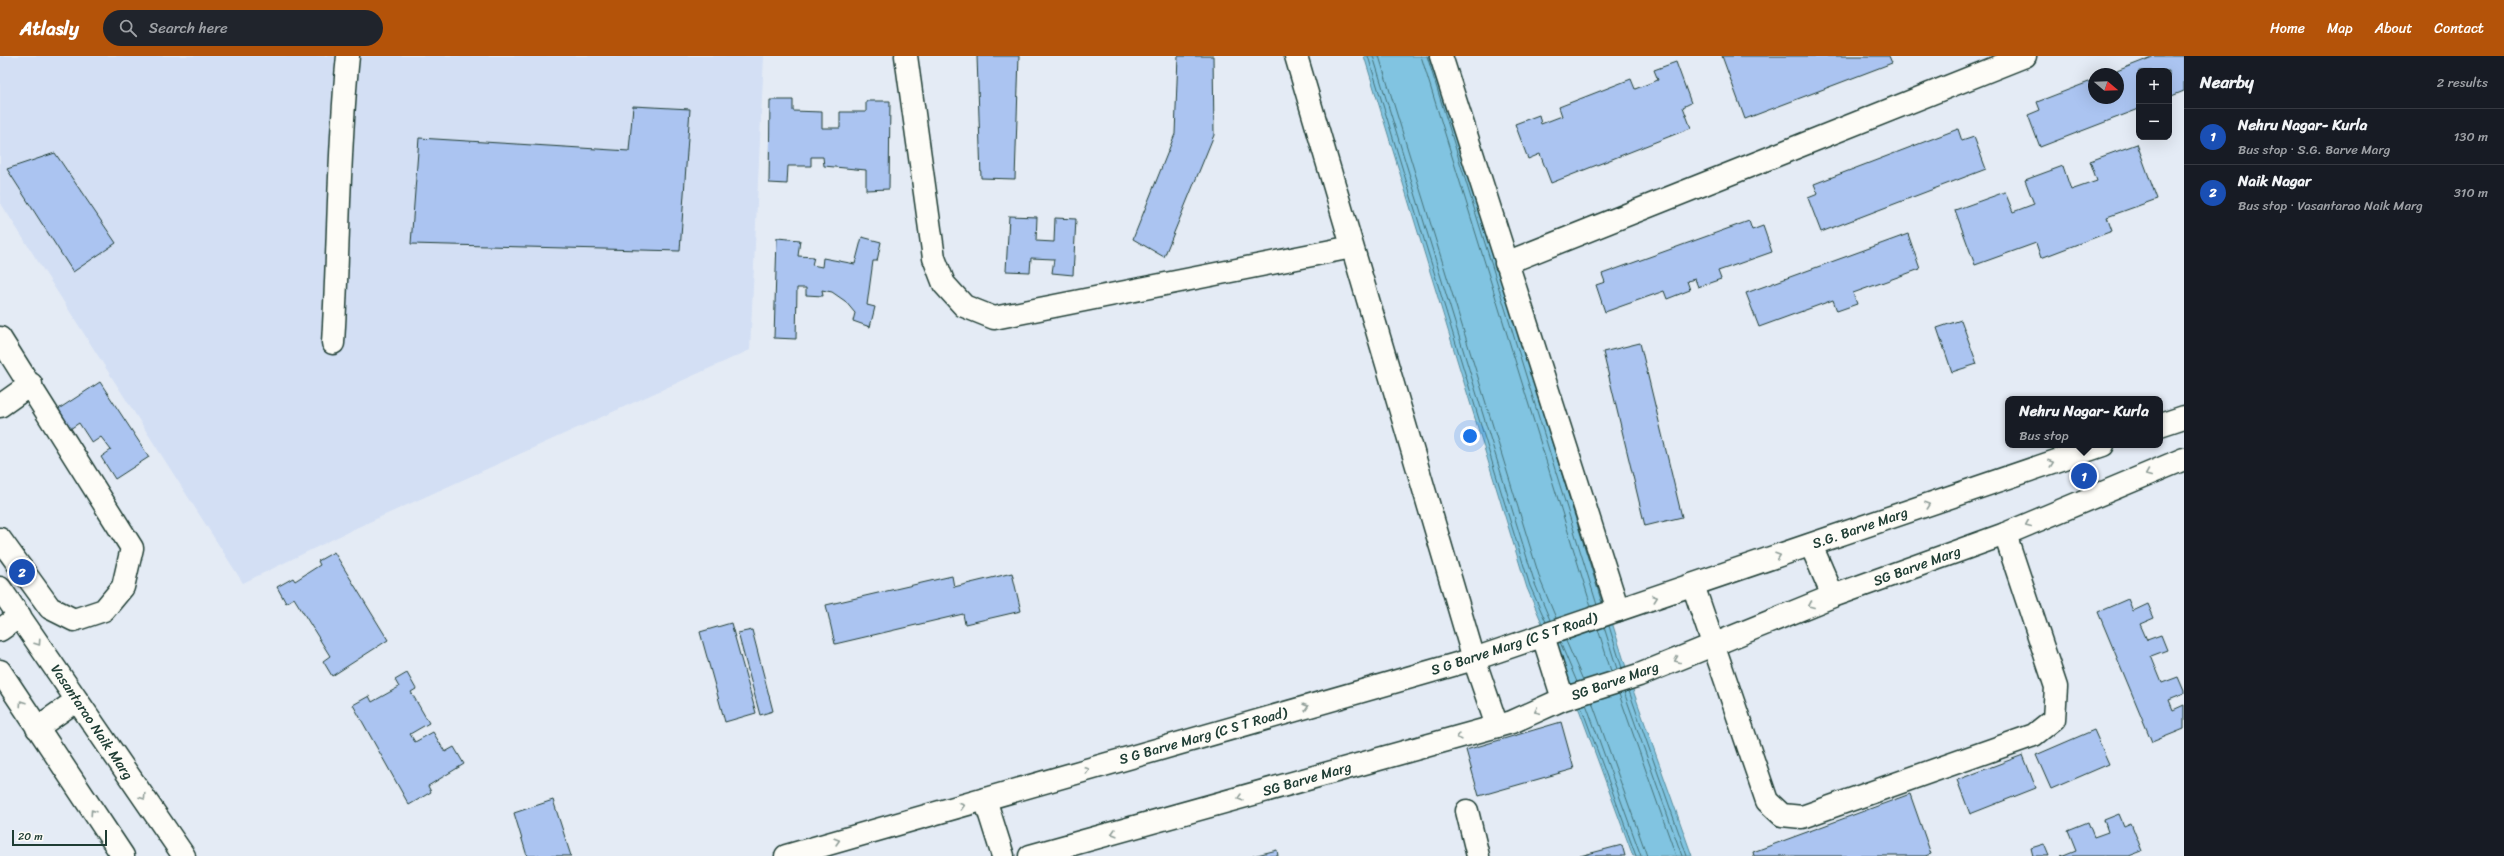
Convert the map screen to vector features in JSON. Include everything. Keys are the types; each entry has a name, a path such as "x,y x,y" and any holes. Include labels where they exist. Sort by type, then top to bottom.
{"street":[{"path":"332,344 339,250 343,103 348,56"},
{"path":"906,56 934,258 944,284 964,306 994,318 1352,247"},
{"path":"1296,56 1352,247 1479,657 1504,724"},
{"path":"1441,56 1614,612"},
{"path":"1506,263 2025,56"},
{"path":"0,338 31,384 132,548 123,587 104,610 74,620 50,608 0,539"},
{"path":"0,406 31,384"},
{"path":"2163,425 2184,417"},
{"name":"S.G. Barve Marg","path":"1614,612 2093,448"},
{"name":"SG Barve Marg","path":"1030,856 1504,724 1563,699 1640,675 1833,596 2005,534 2184,459"},
{"path":"1693,585 1767,801 1782,815 1802,817 2034,736 2054,720 2056,687 2005,534"},
{"path":"1811,544 1833,596"},
{"name":"Vasantarao Naik Marg","path":"0,588 184,856"},
{"name":"S G Barve Marg (C S T Road)","path":"786,856 1479,657 1614,612"},
{"path":"0,630 20,616"},
{"path":"1543,636 1563,699"},
{"path":"0,671 123,856"},
{"path":"38,728 77,700"},
{"path":"985,799 1003,856"},
{"path":"1467,811 1478,856"}],"shaded area":[{"path":"0,56 764,56 750,350 356,528 243,583 0,202"}],"water":[{"path":"1364,56 1436,56 1634,693 1692,856 1633,856 1580,712 1527,588"}],"building":[{"path":"977,56 1019,56 1015,179 981,178"},
{"path":"1178,56 1213,56 1214,135 1164,257 1133,239 1175,134"},
{"path":"1722,56 1889,56 1892,63 1745,119"},
{"path":"2155,56 2184,56 2184,91 2172,96 2172,68 2136,68 2136,110 2040,147 2028,115 2040,110 2037,102 2088,82 2088,104 2124,104 2124,68"},
{"path":"1676,62 1691,103 1683,107 1691,128 1551,183 1540,154 1528,159 1515,124 1539,115 1541,124 1562,116 1559,107 1631,79 1635,89 1658,80 1654,70"},
{"path":"770,100 793,100 793,111 822,112 822,128 840,128 840,112 866,112 866,101 890,101 889,189 866,190 866,170 824,166 823,157 811,157 811,166 788,166 787,184 769,183"},
{"path":"633,106 690,109 680,251 411,244 419,138 629,151"},
{"path":"1958,129 1962,141 1974,137 1986,169 1821,232 1808,198 1818,194 1814,184"},
{"path":"2137,144 2157,199 2107,217 2112,231 2041,258 2036,243 1975,265 1955,210 2005,192 2013,212 2034,204 2025,180 2063,166 2071,190 2097,181 2090,161"},
{"path":"55,153 116,243 73,272 7,169"},
{"path":"1009,216 1037,217 1036,241 1054,242 1055,218 1076,219 1073,275 1052,273 1054,259 1031,258 1030,272 1006,271"},
{"path":"1749,221 1752,230 1763,226 1772,252 1718,271 1721,279 1698,287 1695,279 1687,281 1690,290 1667,299 1664,291 1605,312 1596,285 1605,282 1602,274"},
{"path":"1908,234 1920,269 1853,293 1857,304 1837,311 1833,300 1759,327 1746,293"},
{"path":"862,237 881,242 877,261 873,261 867,305 875,307 870,327 853,321 855,313 845,301 832,292 822,290 823,296 806,295 806,288 797,288 796,339 774,338 777,238 800,240 798,256 814,257 812,265 822,267 823,258 855,264"},
{"path":"1961,320 1977,364 1952,372 1937,328"},
{"path":"1640,343 1682,517 1645,526 1603,352"},
{"path":"100,382 149,457 115,479 101,457 111,450 101,437 92,443 79,423 70,429 57,410"},
{"path":"334,552 388,640 332,676 323,661 330,656 294,598 286,603 277,587 293,578 295,581 320,565 318,561"},
{"path":"1012,573 1021,611 965,624 963,614 835,644 826,605 952,576 954,587"},
{"path":"2128,599 2133,611 2148,604 2154,618 2140,624 2147,640 2161,635 2167,650 2151,656 2162,683 2178,677 2184,691 2184,694 2169,700 2173,710 2184,705 2184,729 2152,742 2098,612"},
{"path":"731,623 756,713 725,722 700,632"},
{"path":"752,630 773,711 760,715 738,633"},
{"path":"407,673 416,689 411,692 429,723 410,734 415,742 433,732 445,752 454,747 464,764 428,786 431,792 409,805 353,705 369,696 372,702 399,687 395,680"},
{"path":"1561,722 1574,769 1479,796 1466,750"},
{"path":"2094,730 2109,764 2051,789 2036,755"},
{"path":"2023,755 2036,788 1970,814 1957,780"},
{"path":"1910,794 1931,854 1925,856 1754,856 1753,852"},
{"path":"553,800 571,856 527,856 514,813"},
{"path":"2119,814 2124,826 2131,823 2142,851 2129,856 2061,856 2076,850 2068,830 2088,822 2094,837 2108,832 2104,820"},
{"path":"2044,844 2049,856 2033,856 2031,848"},
{"path":"1622,845 1625,856 1580,856"},
{"path":"1277,850 1278,856 1253,856"}],"place":[{"name":"Nehru Nagar- Kurla","path":"2084,476"},
{"name":"Naik Nagar","path":"22,572"}]}
